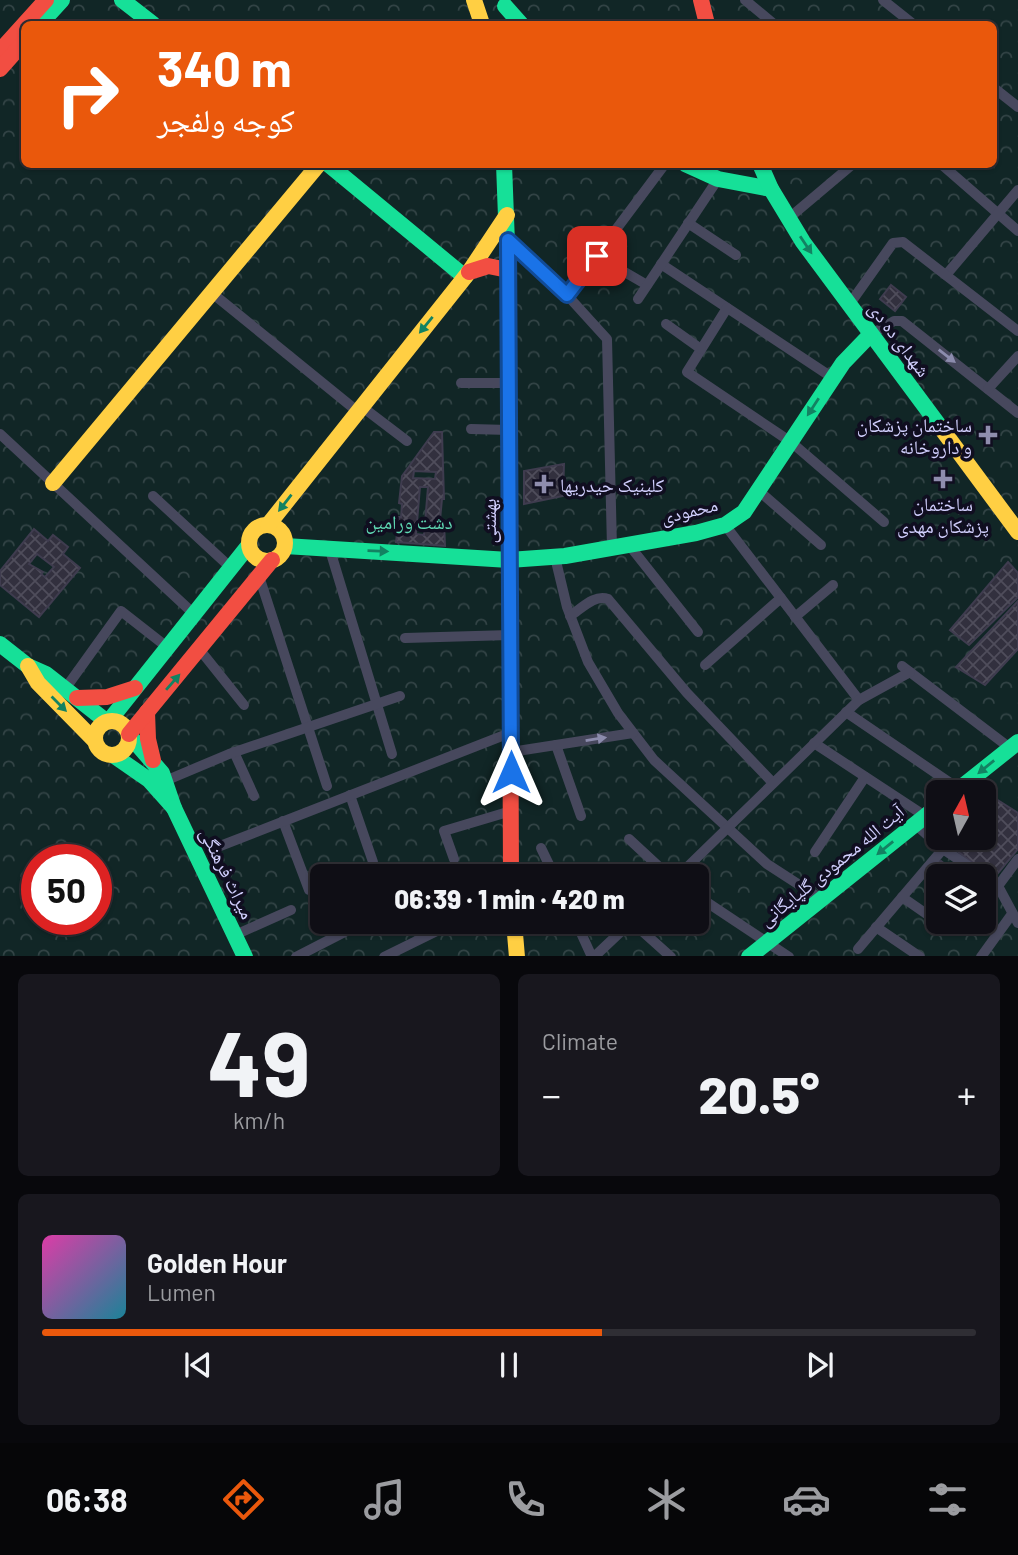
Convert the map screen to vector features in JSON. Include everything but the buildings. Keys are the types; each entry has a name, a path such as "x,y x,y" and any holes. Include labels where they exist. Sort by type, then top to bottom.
{"main road":[{"path":"27,21 46,0"},
{"path":"43,21 62,0"},
{"path":"122,0 149,21"},
{"path":"474,0 481,21"},
{"path":"701,0 707,21"},
{"path":"503,21 504,3"},
{"path":"504,3 519,21"},
{"path":"0,69 8,42 21,28"},
{"path":"53,483 315,168"},
{"path":"333,168 467,274"},
{"name":"بهشتی","path":"505,168 508,240 511,864"},
{"path":"694,168 718,179 771,189"},
{"name":"شهدای ده دی","path":"762,168 771,189 803,242 1018,532"},
{"path":"268,525 467,274 507,215"},
{"path":"467,274 482,266 495,265 508,270"},
{"name":"محمودی","path":"285,546 509,561 612,548 725,525 744,512 833,378 870,335"},
{"path":"28,666 38,683 94,740 103,753 119,754 127,746 129,735 147,712 259,576 281,555 285,546 283,534 274,526 256,528 249,545 135,688 108,721 98,726 94,740"},
{"path":"249,545 255,556 272,561"},
{"path":"0,644 28,666 46,674 108,721 119,722 155,765 165,781 174,808"},
{"path":"71,694 107,697 135,688"},
{"path":"147,712 148,739 155,765"},
{"path":"971,780 1014,745"},
{"path":"113,755 149,780 174,808"},
{"name":"میراث فرهنگی","path":"174,808 244,956"},
{"name":"آیت الله محمودی گلپایگانی","path":"751,956 926,816"},
{"path":"514,934 517,956"}],"street":[{"path":"745,0 770,21"},
{"path":"883,0 909,21"},
{"path":"997,90 1018,107"},
{"path":"567,295 662,168"},
{"path":"789,218 848,168"},
{"path":"947,168 1018,231"},
{"path":"638,299 718,179"},
{"path":"946,275 1018,190"},
{"path":"688,223 736,255"},
{"path":"508,240 567,295 607,339 612,548"},
{"path":"849,305 893,243 903,242 1018,331"},
{"path":"597,256 647,285"},
{"path":"661,264 833,378"},
{"path":"212,293 359,408 407,441"},
{"path":"727,308 687,372 791,442 884,522"},
{"path":"870,335 894,321 902,321 1018,413"},
{"path":"666,324 701,349"},
{"path":"988,389 1018,356"},
{"path":"461,383 509,383"},
{"path":"471,429 509,430"},
{"path":"0,433 194,614"},
{"path":"759,491 821,545"},
{"path":"153,496 230,567"},
{"path":"725,525 859,700"},
{"path":"629,545 698,632"},
{"path":"330,550 392,754"},
{"path":"555,557 570,616 588,662 654,760 766,864 821,899"},
{"path":"259,576 327,786"},
{"path":"796,617 833,585"},
{"path":"570,616 596,598 608,599 687,693 773,783"},
{"path":"705,666 781,598"},
{"path":"71,694 121,611 167,647"},
{"path":"405,638 510,635"},
{"path":"200,650 244,705"},
{"path":"690,864 859,700 906,669 1014,745"},
{"path":"165,781 234,752 400,696"},
{"path":"846,712 942,780"},
{"path":"215,848 510,733"},
{"path":"510,752 634,733"},
{"path":"814,743 926,816"},
{"path":"556,745 581,816"},
{"path":"234,752 254,796"},
{"path":"815,852 865,776"},
{"path":"349,795 373,862"},
{"path":"454,859 444,831 511,811"},
{"path":"284,821 309,890"},
{"path":"629,839 656,864"},
{"path":"541,848 549,864"},
{"path":"858,949 942,850"},
{"path":"944,850 998,886 1015,919 982,956"},
{"path":"998,886 1018,859"},
{"path":"902,897 926,913"},
{"path":"709,904 787,956"},
{"path":"234,935 291,910"},
{"path":"876,927 919,956"},
{"path":"315,953 345,934"},
{"path":"386,956 431,934"},
{"path":"582,934 593,956"},
{"path":"594,956 618,934"},
{"path":"645,934 670,956"}],"green space":[{"name":"دشت ورامین","path":"0,0 1018,0 1018,956 0,956"}],"traffic: fast":[{"path":"43,21 62,0"},
{"path":"122,0 149,21"},
{"path":"505,6 518,21"},
{"path":"333,168 465,277"},
{"path":"504,168 508,270 510,623"},
{"path":"694,168 718,179 771,189"},
{"path":"762,168 771,189 803,242 941,428"},
{"path":"285,546 509,560 565,556 696,533 725,525 744,512 843,363 870,335"},
{"path":"109,721 249,545"},
{"path":"0,644 28,666 46,674 106,721"},
{"path":"113,755 149,780 174,808 162,773 129,735"},
{"path":"970,780 1018,742"},
{"path":"174,808 245,956"},
{"path":"750,956 926,816"}],"traffic: slow":[{"path":"474,0 481,21"},
{"path":"53,483 316,168"},
{"path":"268,525 469,272 507,215"},
{"path":"941,428 1018,532"},
{"path":"267,525 280,530 285,543 280,556 267,561 254,556 249,543 254,530 267,525"},
{"path":"28,666 38,683 94,740"},
{"path":"112,721 124,726 129,738 124,750 112,755 100,750 95,738 100,726 112,721"},
{"path":"515,934 517,956"}],"traffic: jam":[{"path":"27,21 46,0"},
{"path":"701,0 706,21"},
{"path":"0,51 21,28"},
{"path":"0,69 21,45"},
{"path":"469,272 488,266 508,270"},
{"path":"129,734 272,560"},
{"path":"510,623 511,864"},
{"path":"77,698 107,697 135,688"},
{"path":"147,712 148,739 153,760"}],"place":[{"name":"ساختمان پزشکان و داروخانه","path":"988,435"},
{"name":"ساختمان پزشکان مهدی","path":"943,479"},
{"name":"کلینیک حیدریها","path":"544,484"}],"route":[{"path":"511,772 508,240 567,295 597,256"}]}
